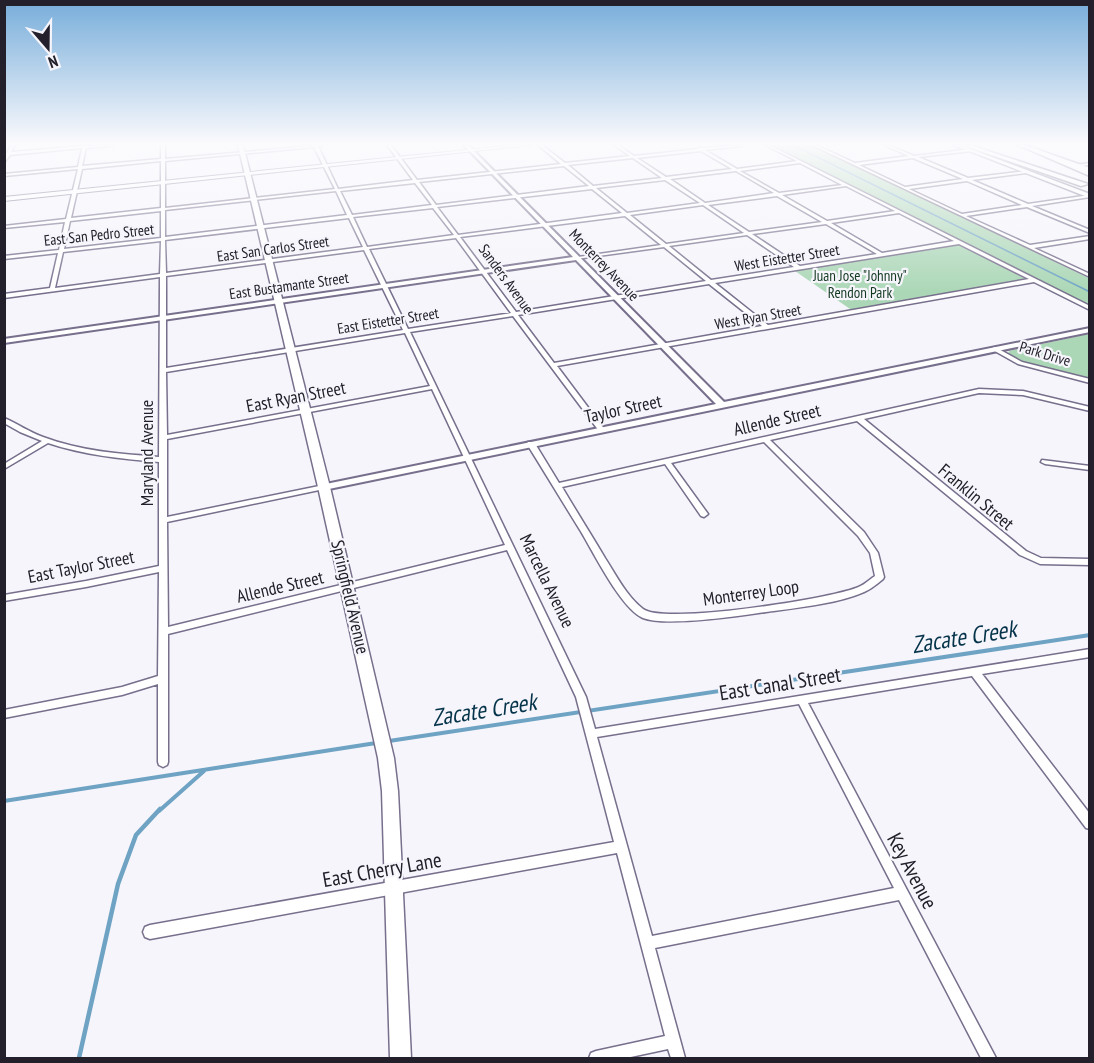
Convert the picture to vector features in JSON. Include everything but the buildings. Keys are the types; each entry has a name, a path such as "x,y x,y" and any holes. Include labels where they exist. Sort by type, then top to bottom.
{"main road":[{"path":"4,199 50,195"},
{"name":"Springfield Avenue","path":"252,195 382,732 386,758 394,887 401,1059"}],"street":[{"path":"52,290 76,195"},
{"name":"Maryland Avenue","path":"162,762 164,195"},
{"path":"4,227 294,195"},
{"name":"Marcella Avenue","path":"339,195 468,457 581,697 678,1059"},
{"name":"Sanders Avenue","path":"427,195 601,430"},
{"name":"Monterrey Avenue","path":"515,195 722,405"},
{"name":"East San Pedro Street","path":"4,258 537,195"},
{"path":"602,195 766,327"},
{"path":"691,195 799,268"},
{"path":"778,195 882,255"},
{"name":"East San Carlos Street","path":"4,296 778,195"},
{"path":"867,195 1089,308"},
{"path":"918,195 1089,276"},
{"path":"1002,195 1089,232"},
{"path":"962,215 1089,196"},
{"path":"578,258 900,212"},
{"path":"1029,247 1089,237"},
{"name":"West Eistetter Street","path":"616,298 960,242"},
{"name":"East Bustamante Street","path":"4,341 578,258"},
{"name":"West Ryan Street","path":"664,346 1034,280"},
{"name":"East Eistetter Street","path":"164,370 616,298"},
{"name":"Taylor Street","path":"163,520 1089,330"},
{"path":"554,365 664,346"},
{"name":"Park Drive","path":"994,349 1020,363 1089,381"},
{"name":"East Ryan Street","path":"164,438 434,387"},
{"name":"Allende Street","path":"556,486 979,391 1006,391 1089,409"},
{"name":"Franklin Street","path":"858,418 1023,553 1041,561 1089,562"},
{"path":"4,420 47,441 112,457 163,460"},
{"name":"Monterrey Loop","path":"531,444 617,584 630,602 647,616 693,618 836,598 861,590 880,578 874,553 861,534 765,439"},
{"path":"4,467 47,441"},
{"path":"667,462 704,514"},
{"path":"1045,462 1089,468"},
{"name":"Allende Street","path":"163,632 510,547"},
{"name":"East Taylor Street","path":"4,598 87,585 163,568"},
{"name":"East Canal Street","path":"590,730 801,701 1089,652"},
{"path":"975,672 1089,825"},
{"path":"4,714 90,698 163,679"},
{"name":"Key Avenue","path":"801,701 989,1059"},
{"name":"East Cherry Lane","path":"150,932 621,846"},
{"path":"647,943 902,892"},
{"path":"596,1059 673,1041"}],"green space":[{"path":"870,195 915,195 1089,278 1089,305"},
{"name":"Juan Jose \"Johnny\" Rendon Park","path":"959,245 1026,279 853,311 795,271"},
{"path":"1089,334 1089,378 1029,364 1008,354 1009,351"}],"waterway":[{"name":"Zacate Creek","path":"893,195 1090,292"},
{"name":"Zacate Creek","path":"389,741 1090,635"},
{"path":"4,801 376,743"},
{"name":"Zacate Creek","path":"159,811 204,771"},
{"name":"Zacate Creek","path":"79,1058 118,884 136,835 160,809"}]}
